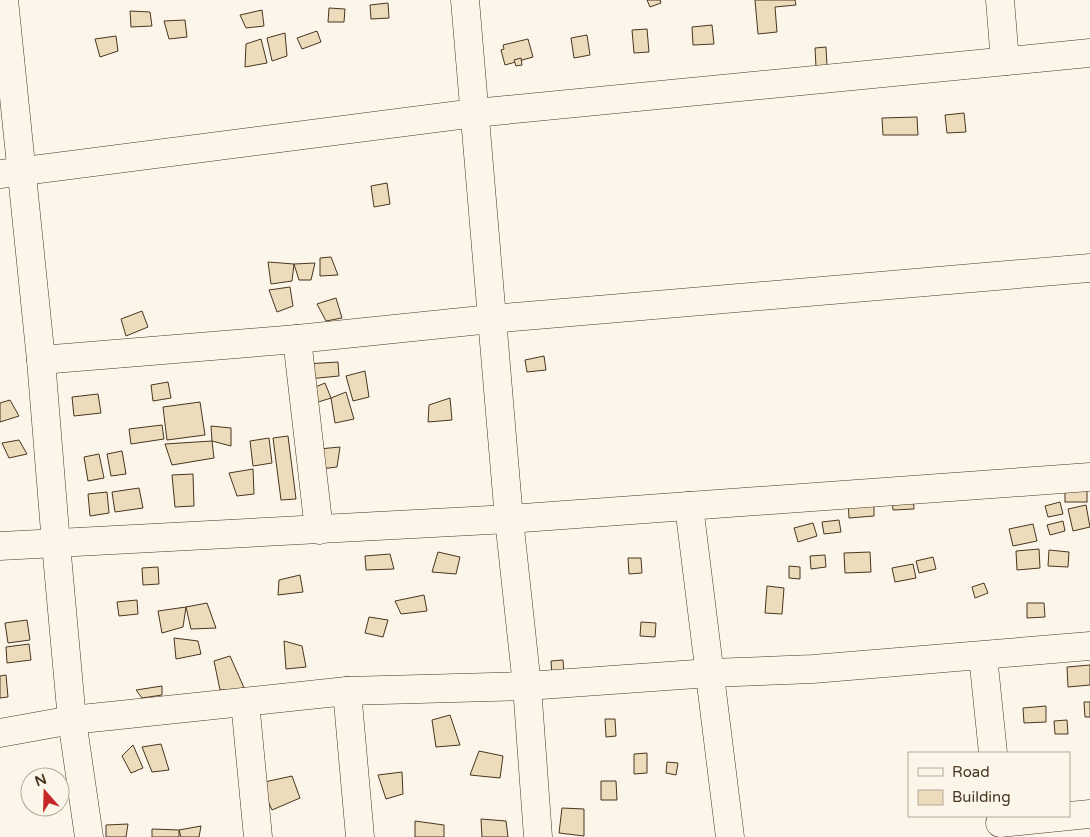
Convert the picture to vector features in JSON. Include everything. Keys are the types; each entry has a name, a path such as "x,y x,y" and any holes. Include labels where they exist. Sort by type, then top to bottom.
{"street":[{"path":"4,0 10,173 41,360 72,720 89,837"},
{"path":"465,0 509,519 527,686 538,837"},
{"path":"1000,0 1004,61"},
{"path":"10,173 475,112 1090,53"},
{"path":"41,360 297,339 491,319 1090,268"},
{"path":"297,339 319,530"},
{"path":"0,546 509,519 1090,477"},
{"path":"689,506 730,837"},
{"path":"0,733 72,720 347,691 527,686 983,656 1090,646"},
{"path":"983,656 993,752"},
{"path":"347,691 360,837"},
{"path":"245,702 258,837"},
{"path":"1070,816 1090,814"},
{"path":"1000,825 1065,817"}],"building":[{"path":"647,0 660,0 661,3 650,7"},
{"path":"755,0 795,0 796,5 775,7 777,32 758,34"},
{"path":"388,3 389,18 371,19 370,5"},
{"path":"329,8 345,9 344,22 328,22"},
{"path":"262,10 264,26 246,28 240,15"},
{"path":"130,11 150,12 152,26 131,27"},
{"path":"185,20 187,37 169,39 164,21"},
{"path":"712,25 714,44 693,45 692,27"},
{"path":"647,29 649,52 634,53 632,30"},
{"path":"317,31 321,42 302,49 297,38"},
{"path":"285,33 287,56 272,61 267,38"},
{"path":"587,35 590,55 574,58 571,38"},
{"path":"116,36 118,51 100,57 95,39"},
{"path":"261,39 267,63 245,67 246,44"},
{"path":"528,39 533,57 505,65 501,50 504,49 503,45"},
{"path":"826,47 827,66 816,67 815,48"},
{"path":"521,58 522,65 516,66 514,60"},
{"path":"964,113 966,132 947,133 945,115"},
{"path":"917,117 918,135 883,135 882,118"},
{"path":"387,183 390,204 374,207 371,186"},
{"path":"331,257 338,275 320,276 320,258"},
{"path":"268,262 294,264 292,281 271,284"},
{"path":"315,263 311,280 299,280 294,264"},
{"path":"290,287 293,306 277,312 269,290"},
{"path":"336,298 342,318 326,321 317,304"},
{"path":"142,311 148,327 126,336 121,319"},
{"path":"544,356 546,370 527,372 525,360"},
{"path":"338,362 339,376 308,379 305,364"},
{"path":"365,371 369,397 353,401 346,376"},
{"path":"168,382 171,398 153,401 151,385"},
{"path":"325,383 331,398 312,404 308,390"},
{"path":"346,392 354,419 335,423 331,398"},
{"path":"98,394 101,413 74,416 72,397"},
{"path":"450,398 452,420 428,422 429,405"},
{"path":"10,400 19,416 0,422 0,403"},
{"path":"200,402 205,435 167,440 163,407"},
{"path":"162,425 164,439 131,444 129,429"},
{"path":"211,426 231,428 231,446 212,441"},
{"path":"288,436 296,499 281,500 273,438"},
{"path":"269,438 272,463 253,466 250,441"},
{"path":"19,440 27,454 9,458 2,443"},
{"path":"212,441 214,458 172,465 165,444"},
{"path":"340,447 337,467 312,470 319,449"},
{"path":"122,451 126,474 111,476 107,454"},
{"path":"99,454 104,478 88,481 84,457"},
{"path":"253,469 254,494 237,496 229,473"},
{"path":"193,474 194,506 175,507 172,475"},
{"path":"139,488 143,508 115,512 112,492"},
{"path":"1065,490 1087,490 1087,502 1065,502"},
{"path":"107,492 109,513 90,516 88,494"},
{"path":"913,494 914,509 893,510 892,496"},
{"path":"874,498 874,516 849,518 848,500"},
{"path":"1060,502 1063,514 1048,517 1045,506"},
{"path":"1086,505 1090,527 1073,531 1068,509"},
{"path":"839,520 841,532 824,534 822,522"},
{"path":"1063,521 1065,531 1050,535 1047,525"},
{"path":"813,523 817,536 798,542 794,528"},
{"path":"1033,524 1037,541 1013,546 1009,529"},
{"path":"1039,549 1040,568 1017,570 1016,551"},
{"path":"1049,550 1069,552 1068,567 1048,566"},
{"path":"438,552 460,557 456,574 432,572"},
{"path":"870,552 871,572 845,573 844,553"},
{"path":"390,554 394,569 366,570 365,556"},
{"path":"825,555 826,567 811,569 810,556"},
{"path":"933,557 936,569 919,573 916,561"},
{"path":"628,558 641,558 642,573 629,574"},
{"path":"913,564 916,578 895,582 892,568"},
{"path":"789,566 800,567 800,579 789,578"},
{"path":"158,567 159,584 143,585 142,568"},
{"path":"300,575 303,592 278,595 279,580"},
{"path":"984,583 988,593 975,598 972,587"},
{"path":"767,586 784,588 782,614 765,613"},
{"path":"424,595 427,611 401,614 395,601"},
{"path":"137,600 138,614 119,616 117,602"},
{"path":"207,603 216,628 191,629 186,607"},
{"path":"1027,603 1044,603 1045,617 1027,618"},
{"path":"186,607 183,627 162,633 158,611"},
{"path":"369,617 388,620 383,637 365,633"},
{"path":"27,620 30,640 8,643 5,623"},
{"path":"641,622 656,623 655,637 640,636"},
{"path":"174,638 198,641 201,654 176,659"},
{"path":"284,641 302,646 306,667 286,669"},
{"path":"29,644 31,660 7,663 6,647"},
{"path":"230,656 245,690 220,690 214,661"},
{"path":"563,660 564,674 552,675 551,661"},
{"path":"1090,665 1090,685 1068,687 1067,667"},
{"path":"6,675 8,697 0,698 0,676"},
{"path":"162,686 162,695 142,698 136,690"},
{"path":"1084,702 1090,702 1090,717 1085,717"},
{"path":"1046,706 1046,722 1024,723 1023,708"},
{"path":"450,715 460,745 436,747 432,720"},
{"path":"605,719 615,719 616,736 606,737"},
{"path":"1067,720 1068,734 1055,734 1054,721"},
{"path":"161,744 169,770 152,772 142,747"},
{"path":"133,745 143,768 131,773 122,756"},
{"path":"479,751 503,756 500,778 470,775"},
{"path":"647,753 647,773 634,774 634,754"},
{"path":"667,762 678,763 676,775 666,773"},
{"path":"402,772 403,794 386,799 378,775"},
{"path":"292,776 300,798 272,810 260,783"},
{"path":"601,781 616,781 617,800 601,800"},
{"path":"562,808 584,809 584,836 559,833"},
{"path":"481,819 506,821 508,837 482,837"},
{"path":"415,821 444,825 444,837 415,837"},
{"path":"128,824 126,837 106,837 106,825"},
{"path":"201,826 199,837 181,837 179,830"},
{"path":"152,829 179,830 179,837 152,837"}]}
